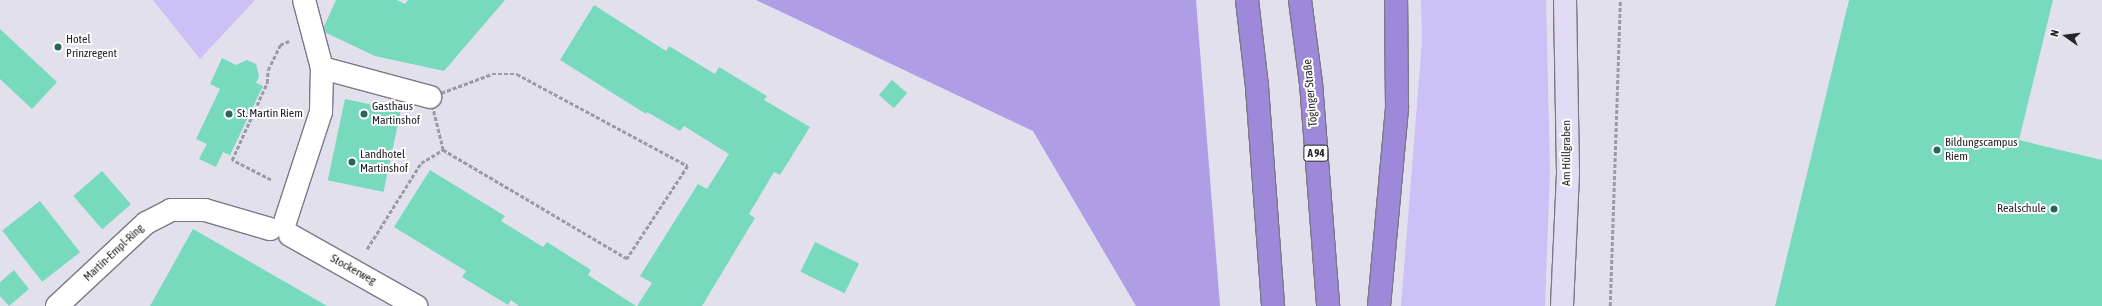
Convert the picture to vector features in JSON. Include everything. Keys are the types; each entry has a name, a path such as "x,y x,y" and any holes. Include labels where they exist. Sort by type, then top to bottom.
{"highway":[{"path":"1247,0 1256,87 1273,306"},
{"name":"Töginger Straße","path":"1300,0 1311,82 1328,306"},
{"path":"1379,306 1397,107 1396,0"}],"main road":[{"name":"Am Hüllgraben","path":"1562,306 1568,172 1565,0"}],"street":[{"path":"282,229 322,112 322,68 304,0"},
{"path":"322,68 430,97"},
{"name":"Martin-Empl-Ring","path":"58,306 146,223 171,210 205,210 282,229"},
{"name":"Stockerweg","path":"282,229 416,306"}],"path":[{"path":"1610,306 1620,0"},
{"path":"267,179 232,160 267,83 268,70 282,43"},
{"path":"492,74 517,74 688,166 627,259 443,150 430,97 492,74"},
{"path":"354,270 421,163 443,150"}],"shaded area":[{"path":"153,0 255,0 200,59"},
{"path":"756,0 1196,0 1220,306 1136,306 1033,131"},
{"path":"1421,0 1546,0 1550,170 1545,306 1401,306 1422,41"}],"building":[{"path":"336,0 397,0 405,4 408,0 505,0 444,71 375,56 322,31"},
{"name":"Bildungscampus Riem","path":"1849,0 2053,0 2019,140 2102,160 2102,306 1775,306"},
{"path":"594,5 666,51 669,46 715,74 719,67 767,96 764,100 810,127 780,175 774,172 749,214 755,218 702,306 637,306 652,283 640,276 698,184 707,189 729,154 684,126 680,131 647,112 646,114 560,60"},
{"path":"0,29 57,82 32,109 0,79"},
{"name":"St. Martin Riem","path":"222,58 236,65 247,60 256,64 259,76 256,83 263,86 230,155 223,152 216,167 199,159 207,144 196,139 220,89 210,84"},
{"path":"892,80 907,93 894,108 879,95"},
{"path":"345,99 401,111 383,192 328,180"},
{"path":"430,170 505,216 501,221 543,247 547,242 591,270 588,275 636,306 519,306 511,300 508,305 462,277 466,271 394,227"},
{"path":"102,171 131,204 102,229 73,196"},
{"path":"40,201 80,252 42,282 2,231"},
{"path":"193,229 315,299 327,306 150,306"},
{"path":"815,242 859,263 845,293 801,272"},
{"path":"14,270 29,289 9,306 0,296 0,282"}],"place":[{"name":"Hotel Prinzregent","path":"58,47"},
{"name":"St. Martin Riem","path":"229,114"},
{"name":"Gasthaus Martinshof","path":"364,114"},
{"name":"Bildungscampus Riem","path":"1937,150"},
{"name":"Landhotel Martinshof","path":"352,162"},
{"name":"Realschule","path":"2054,209"}]}
